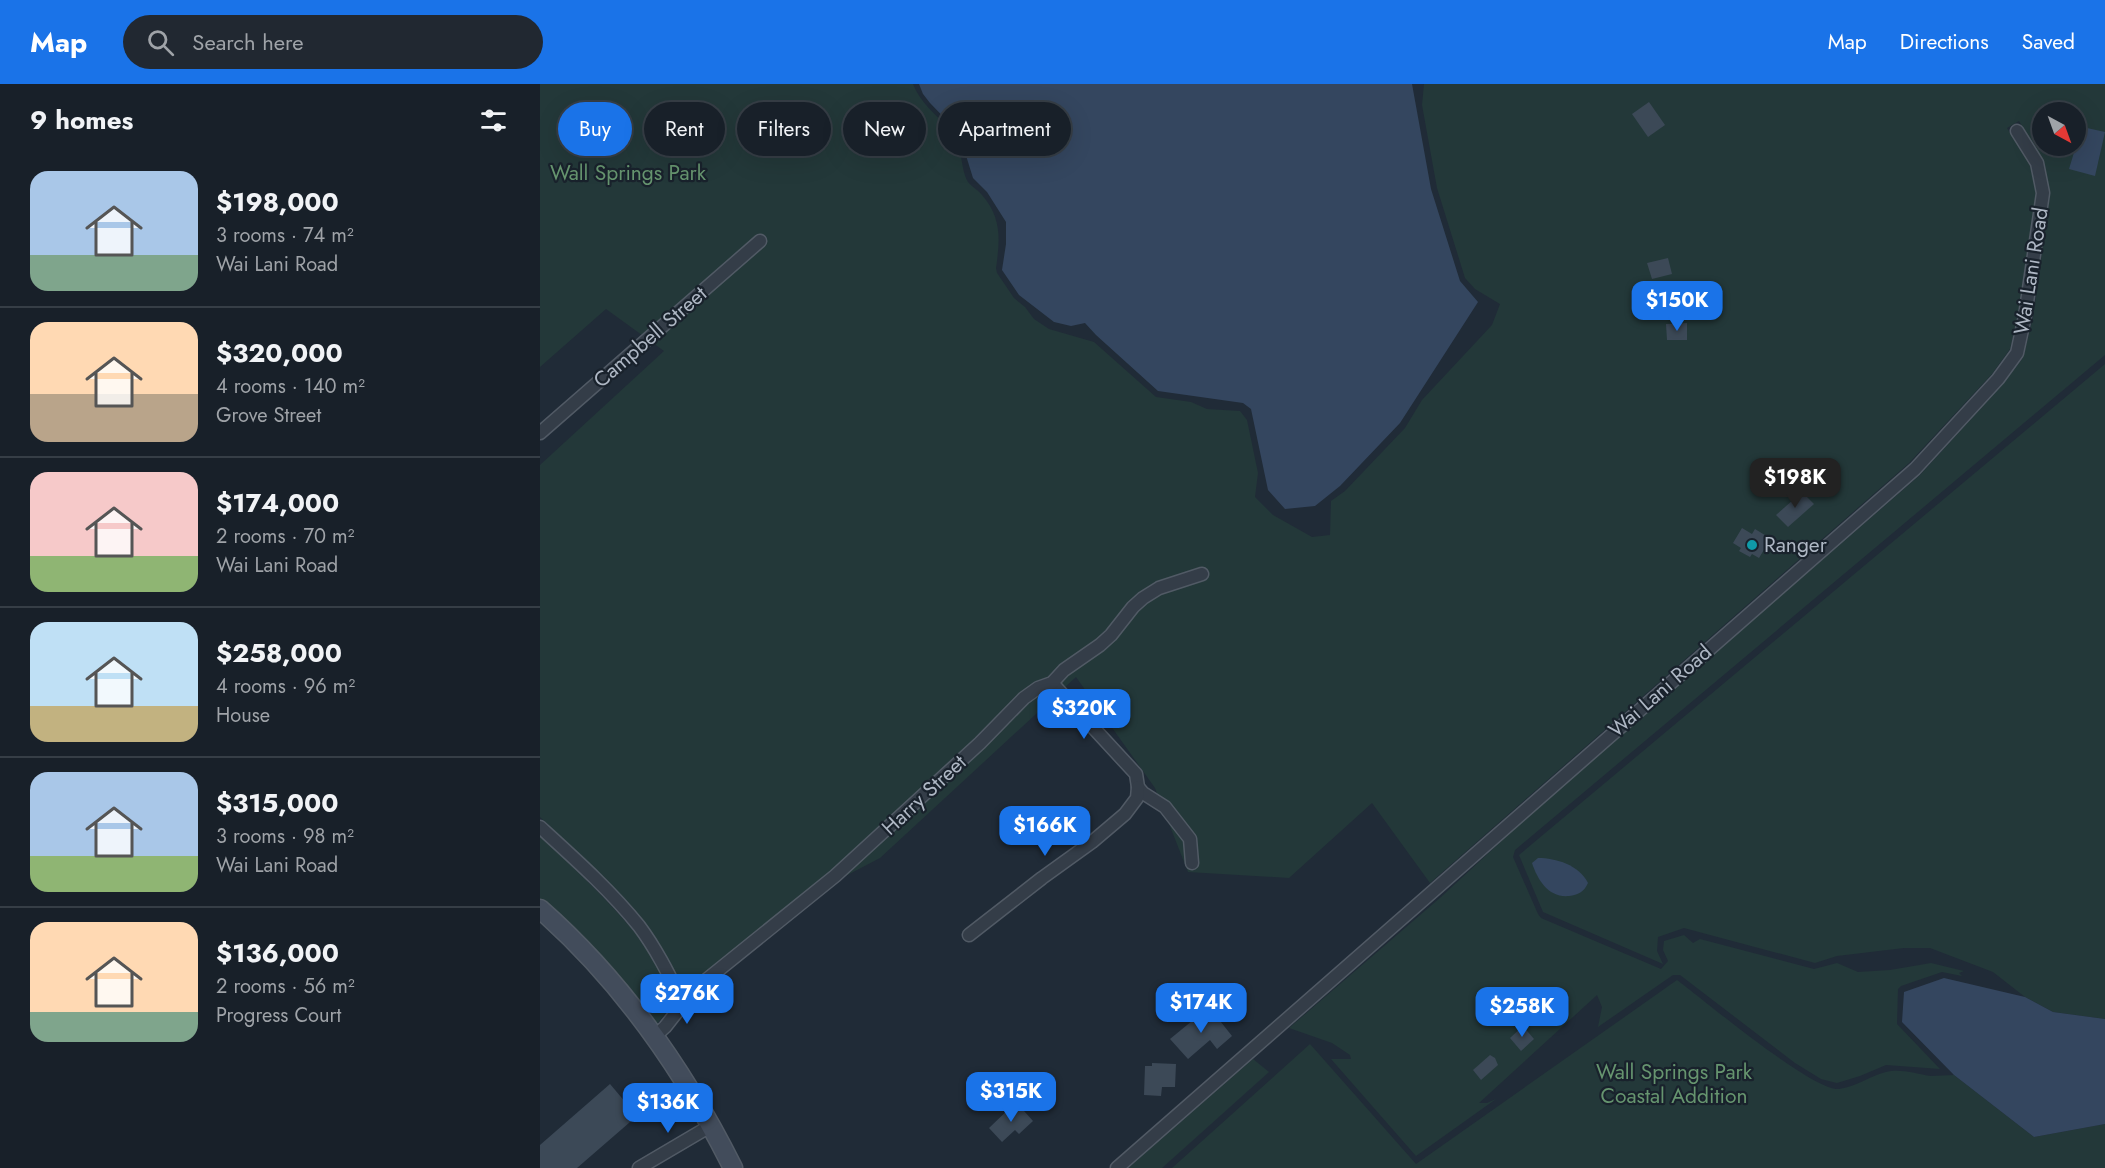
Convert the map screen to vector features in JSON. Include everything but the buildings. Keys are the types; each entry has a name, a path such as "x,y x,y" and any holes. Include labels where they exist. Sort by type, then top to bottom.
{"main road":[{"path":"540,909 602,969 656,1035 712,1125 733,1168"}],"street":[{"name":"Wai Lani Road","path":"1117,1168 1915,469 1998,379 2017,353 2025,316 2043,193 2037,163 2017,131"},
{"name":"Campbell Street","path":"540,433 760,241"},
{"name":"Harry Street","path":"656,1035 670,1022 683,1003 704,980 835,876 980,743 1024,698 1038,688 1052,684 1064,670 1112,635 1133,607 1143,598 1159,588 1202,574"},
{"path":"969,935 1092,842 1125,814 1137,798 1136,774 1052,684"},
{"path":"1138,787 1143,793 1165,807 1181,825 1190,839 1192,863"},
{"path":"540,827 616,900 639,927 656,951 683,1003"},
{"path":"639,1168 712,1125"}],"green space":[{"name":"Wall Springs Park","path":"540,84 913,84 924,102 843,102 843,156 926,156 926,105 938,118 938,156 961,156 968,182 982,195 993,212 999,239 997,273 1014,298 1034,319 1049,329 1094,342 1156,397 1191,402 1207,409 1240,411 1247,420 1258,473 1255,497 1273,515 1312,537 1330,535 1331,501 1345,491 1405,428 1422,400 1492,325 1500,304 1475,289 1465,278 1437,188 1422,105 1424,84 2105,84 2105,355 1515,850 1513,857 1541,918 1661,969 1668,961 1663,950 1664,941 1684,935 1693,943 1700,939 1814,969 1837,963 1858,972 1890,970 1931,963 1964,971 1959,973 1962,976 1942,972 1898,989 1897,1024 1940,1069 1886,1065 1837,1083 1821,1079 1795,1063 1680,975 1673,975 1598,1027 1602,1007 1597,995 1479,1103 1487,1103 1496,1099 1416,1156 1331,1059 1351,1059 1350,1055 1332,1043 1289,1028 1441,897 1547,799 1920,475 2003,384 2023,358 2033,318 2050,195 2044,163 2040,156 2086,156 2086,102 2032,102 2032,143 2019,121 2007,128 2030,165 2036,193 2018,314 2010,349 1992,374 1909,463 1430,883 1372,803 1289,878 1188,872 1155,788 1076,677 880,858 836,881 700,985 695,979 684,989 671,964 638,918 601,876 540,817 540,465 664,351 606,309 540,367"},
{"path":"2105,364 2105,1019 2053,1012 2025,997 1993,972 1930,948 1904,948 1837,956 1815,963 1684,928 1658,937 1657,951 1663,964 1543,912 1519,855"},
{"path":"540,836 576,870 639,937 675,1002 656,1025 580,936 540,900"},
{"name":"Wall Springs Park Coastal Addition","path":"1677,980 1783,1061 1825,1086 1845,1088 1891,1071 1931,1076 1954,1075 2034,1137 2105,1124 2105,1168 1172,1168 1310,1044 1416,1164"},
{"path":"1253,1059 1269,1072 1162,1168 1128,1168"}],"water":[{"path":"919,84 1412,84 1431,189 1460,281 1478,302 1400,423 1340,486 1315,506 1285,509 1268,490 1251,409 1243,403 1158,391 1085,323 1071,326 1054,322 1019,295 1002,270 1006,244 1006,222 987,192 973,178 966,156 1071,156 1071,102 938,102 938,111 923,94"},
{"path":"2086,128 2105,132 2095,176 2069,169 2073,156 2086,156"},
{"path":"1538,858 1552,859 1573,867 1588,883 1585,889 1569,896 1550,891 1541,882 1532,863"},
{"path":"1944,978 2025,997 2053,1012 2105,1019 2105,1124 2034,1137 1954,1075 1902,1022 1904,992"}],"place":[{"name":"Ranger","path":"1752,545"}]}
